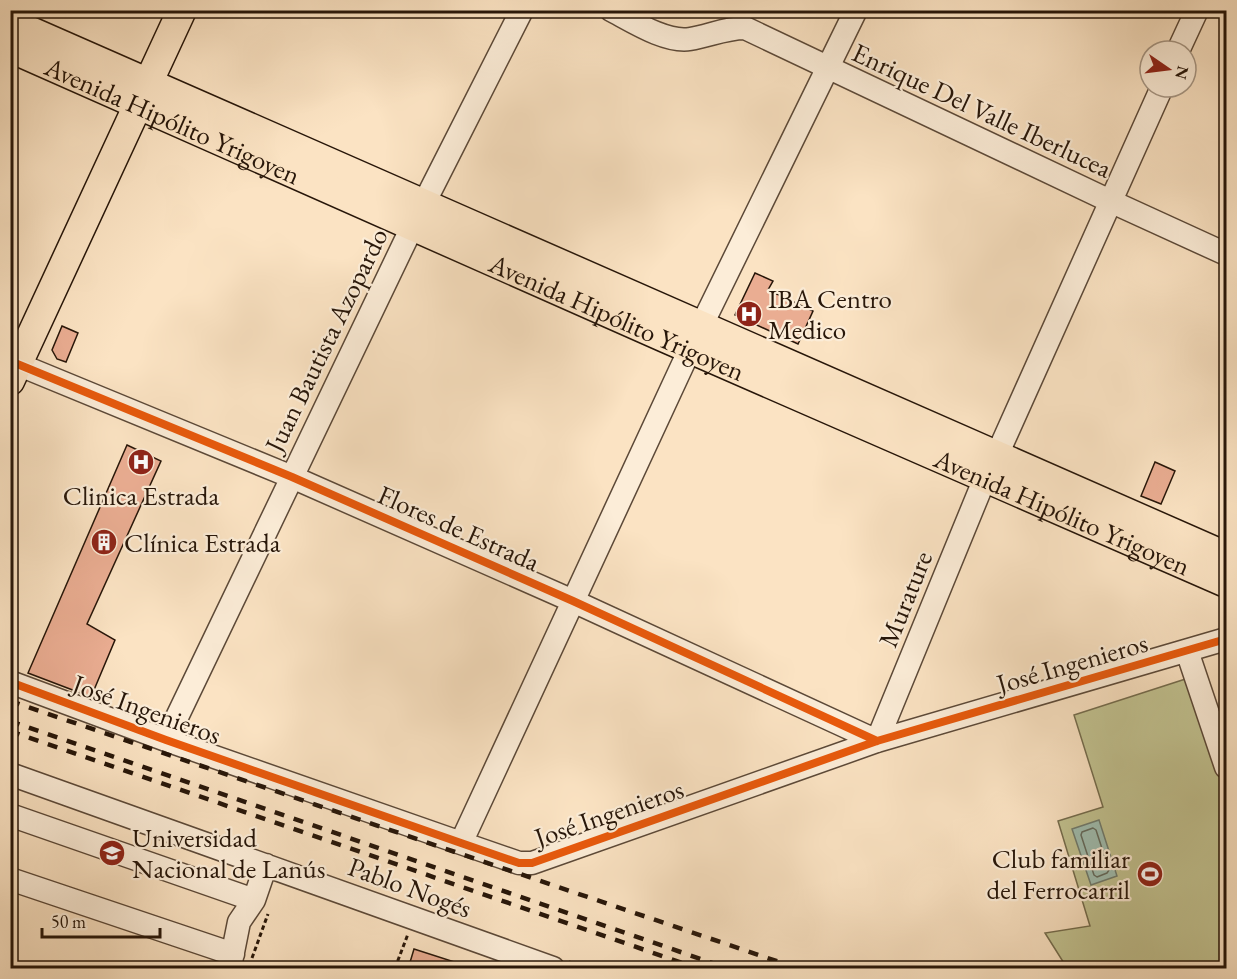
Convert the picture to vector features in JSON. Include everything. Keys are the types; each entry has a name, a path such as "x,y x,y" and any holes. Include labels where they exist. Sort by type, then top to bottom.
{"main road":[{"path":"13,369 182,10"},
{"name":"Avenida Hipólito Yrigoyen","path":"10,22 144,93 991,467 1227,583"},
{"name":"Avenida Hipólito Yrigoyen","path":"10,48 144,93"},
{"name":"Avenida Hipólito Yrigoyen","path":"991,467 1226,556"}],"street":[{"name":"Juan Bautista Azopardo","path":"166,740 419,214 522,10"},
{"name":"Enrique Del Valle Iberlucea","path":"611,10 674,39 688,39 734,28 745,28 1227,254"},
{"path":"461,843 696,337 856,10"},
{"path":"1184,39 1197,10"},
{"name":"Murature","path":"877,741 991,467 1157,99"},
{"name":"Flores de Estrada","path":"13,369 292,477 573,601 877,741"},
{"name":"José Ingenieros","path":"10,682 166,740 461,843 519,863 532,863 877,741 1227,639"},
{"path":"1187,651 1227,767"},
{"name":"Pablo Nogés","path":"10,774 553,969"},
{"path":"10,815 261,906"},
{"path":"10,879 238,961 261,906 266,865"}],"path":[{"path":"238,961 261,906"},
{"path":"394,969 410,927"}],"green space":[{"name":"Club familiar del Ferrocarril","path":"1201,674 1226,746 1226,968 1067,968 1045,933 1090,926 1058,821 1103,807 1074,715"}],"water":[{"path":"1099,820 1117,876 1091,885 1072,829"}],"building":[{"path":"755,273 773,281 768,290 813,311 798,344 735,315"},
{"path":"62,326 78,333 66,362 57,359 52,350"},
{"name":"Clínica Estrada","path":"127,445 161,461 87,624 115,640 91,697 28,673"},
{"path":"1155,462 1175,471 1161,504 1141,496"},
{"path":"414,949 467,966 467,969 408,969"}],"railway":[{"path":"10,701 797,968"},
{"path":"10,721 727,968"},
{"path":"10,731 697,968"}],"cycle path":[{"path":"10,361 292,477 573,601 877,741"},
{"path":"10,682 166,740 461,843 519,863 532,863 877,741 1226,639"}],"place":[{"name":"IBA Centro Medico","path":"749,314"},
{"name":"Clinica Estrada","path":"141,462"},
{"name":"Clínica Estrada","path":"104,542"},
{"name":"Universidad Nacional de Lanús","path":"112,853"},
{"name":"Club familiar del Ferrocarril","path":"1150,874"}]}
